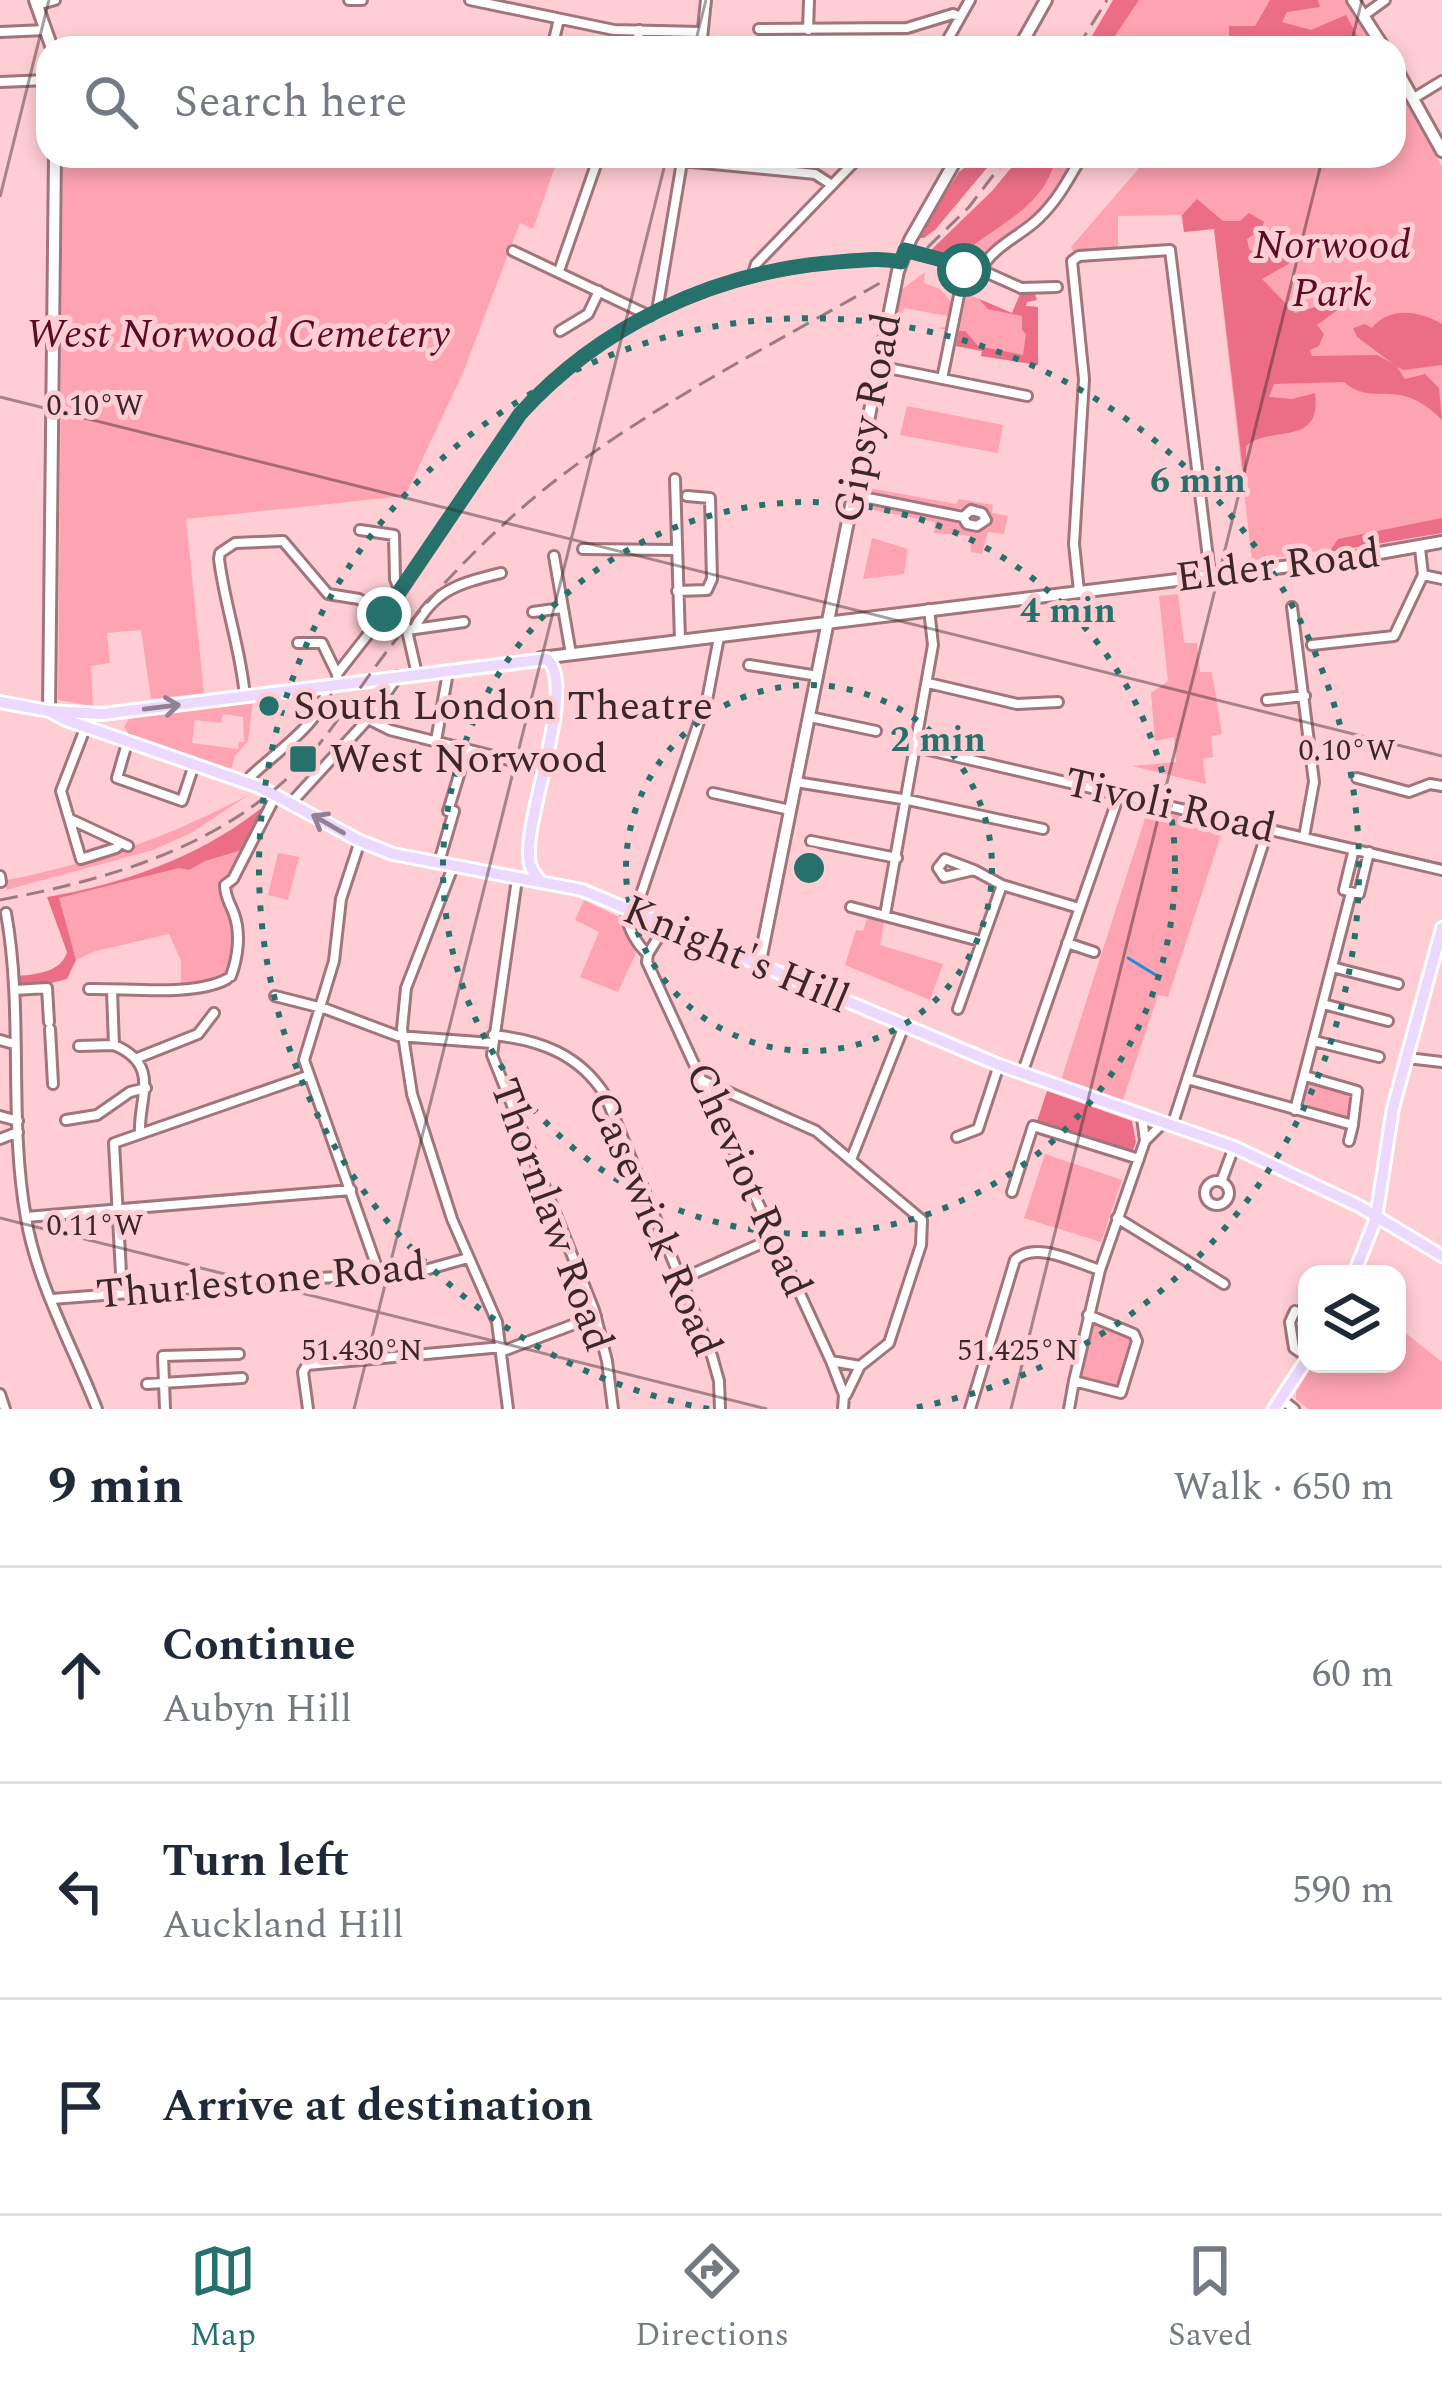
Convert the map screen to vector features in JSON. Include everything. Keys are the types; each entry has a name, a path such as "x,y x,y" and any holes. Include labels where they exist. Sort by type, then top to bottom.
{"main road":[{"path":"0,702 92,716 541,658 552,662 556,672 546,770 529,858 515,878"},
{"name":"Knight's Hill","path":"49,711 246,781 393,854 576,888 999,1065 1234,1147 1442,1256"},
{"path":"120,712 116,719 122,738"},
{"path":"529,858 540,880"},
{"path":"1358,1265 1376,1218 1390,1120 1435,976 1442,928"},
{"path":"1278,1404 1298,1372"}],"street":[{"path":"48,36 36,2 55,0"},
{"path":"349,0 362,0"},
{"path":"470,0 520,5 614,30 701,32"},
{"path":"701,36 706,0"},
{"path":"808,30 809,0"},
{"path":"949,36 970,0"},
{"path":"1026,36 1046,0"},
{"path":"1352,0 1376,36"},
{"path":"1363,16 1385,0"},
{"path":"759,29 907,28 960,16"},
{"path":"555,36 559,19"},
{"path":"0,32 46,30"},
{"path":"638,36 639,30"},
{"path":"0,82 36,80"},
{"path":"1414,98 1442,81"},
{"path":"1406,84 1442,152"},
{"path":"49,711 56,168"},
{"path":"559,271 595,168"},
{"path":"654,314 680,168"},
{"path":"765,168 815,174 832,185"},
{"path":"753,274 753,267 848,168"},
{"name":"Gipsy Road","path":"759,966 903,256 951,168"},
{"path":"981,271 990,255 1060,196 1075,168"},
{"path":"1079,590 1074,535 1084,379 1074,258 1169,248 1210,574"},
{"path":"513,251 654,314"},
{"path":"246,781 323,704 491,454 542,390 598,345 689,295 753,274 846,261 903,256 965,266 1021,288 1057,286"},
{"path":"942,379 965,266"},
{"path":"560,331 589,314 599,291"},
{"path":"878,366 1028,396"},
{"path":"675,479 680,640"},
{"path":"853,495 963,517"},
{"path":"677,591 710,589 712,574 710,498 687,496"},
{"path":"360,530 394,535 397,596 411,630 417,674"},
{"path":"245,697 239,641 228,618 219,559 225,549 243,542 283,541 328,594 358,599 384,614"},
{"name":"Elder Road","path":"541,658 1442,542"},
{"path":"1312,645 1394,636 1423,575 1420,548"},
{"path":"583,549 675,550"},
{"path":"554,556 571,654 560,660 556,672"},
{"path":"411,630 452,586 501,573"},
{"path":"1423,575 1442,579"},
{"path":"1292,607 1314,782 1304,837"},
{"path":"533,611 562,608"},
{"path":"885,915 928,683 933,645 929,609"},
{"path":"411,630 464,622"},
{"path":"631,911 708,695 719,635"},
{"path":"298,643 322,643 334,683"},
{"path":"749,665 818,676"},
{"path":"436,741 448,670"},
{"path":"292,802 368,718 398,676"},
{"path":"928,683 1016,709 1058,702"},
{"path":"1267,700 1305,696"},
{"path":"810,717 877,731"},
{"path":"368,718 390,730 546,770"},
{"path":"71,819 124,845 81,859 62,787 86,726"},
{"path":"386,744 390,730"},
{"path":"122,738 116,778 182,801 195,763"},
{"name":"Tivoli Road","path":"916,747 1442,870"},
{"path":"438,863 467,749"},
{"path":"1357,778 1409,792 1430,784 1442,786"},
{"path":"796,782 1043,829"},
{"path":"89,989 216,985 229,977 238,950 238,926 224,894 225,885 233,879 269,792"},
{"path":"713,793 791,811"},
{"path":"1022,1074 1119,795"},
{"path":"1028,825 1030,813"},
{"path":"1145,1141 1167,1125 1187,1079 1268,829"},
{"path":"360,841 341,899 334,959 304,1056 307,1076 379,1273"},
{"path":"811,841 897,858"},
{"path":"1354,849 1344,890 1352,893 1359,894 1369,853"},
{"path":"453,867 406,988 403,1036 412,1094 468,1258 492,1309 503,1349 508,1409"},
{"path":"974,870 1001,885 1079,908"},
{"name":"Thornlaw Road","path":"515,878 493,1059 596,1316 613,1409"},
{"path":"958,1009 1001,885"},
{"path":"1295,1110 1352,893"},
{"path":"851,907 980,941"},
{"name":"Cheviot Road","path":"631,911 626,917 648,954 647,962 831,1361 844,1409"},
{"path":"6,913 15,990 18,1132 26,1216 52,1299 97,1409"},
{"path":"648,954 666,925"},
{"path":"1067,943 1094,952"},
{"path":"1332,967 1398,984"},
{"path":"15,990 47,988 53,1084"},
{"path":"112,991 114,1045"},
{"name":"Casewick Road","path":"275,996 403,1036 493,1039 550,1047 579,1064 596,1081 614,1113 715,1364 720,1409"},
{"path":"1323,1004 1388,1021"},
{"path":"134,1059 198,1034 214,1012"},
{"path":"852,1157 904,1026"},
{"path":"0,1040 14,1044"},
{"path":"1314,1041 1378,1057"},
{"path":"79,1046 114,1045 134,1059 146,1088 140,1133"},
{"path":"1406,1058 1442,1062"},
{"path":"957,1138 978,1129 999,1065"},
{"path":"122,1292 112,1144 307,1076"},
{"path":"1305,1076 1357,1091 1349,1141"},
{"path":"1187,1079 1353,1125"},
{"path":"703,1081 807,1125 916,1210 924,1226 889,1342 860,1366 844,1396"},
{"path":"67,1120 97,1115 146,1088"},
{"path":"0,1115 18,1120"},
{"path":"1069,1409 1100,1270 1145,1141 1142,1117"},
{"path":"1012,1192 1033,1126 1138,1160"},
{"path":"0,1139 18,1132"},
{"path":"1221,1182 1234,1147"},
{"path":"26,1216 351,1190"},
{"path":"1118,1218 1224,1284"},
{"path":"681,1279 774,1238"},
{"path":"970,1409 1021,1253 1035,1250 1100,1270"},
{"name":"Thurlestone Road","path":"52,1299 436,1268 468,1258"},
{"path":"1295,1311 1290,1322 1298,1351"},
{"path":"308,1409 303,1372 307,1365 503,1349 596,1316"},
{"path":"1074,1381 1120,1394 1137,1341 1135,1334 1088,1316"},
{"path":"165,1409 157,1356 239,1352"},
{"path":"831,1361 860,1366"},
{"path":"147,1384 242,1378"},
{"path":"0,1394 5,1409"},
{"path":"1278,1404 1294,1409"}],"green space":[{"path":"1119,0 1345,0 1368,36 1098,36"},
{"name":"Norwood Park","path":"1406,101 1442,167 1442,533 1252,561 1214,229 1184,232 1181,215 1118,216 1118,247 1074,253 1071,247 1139,168 1406,168"},
{"name":"West Norwood Cemetery","path":"63,168 555,168 533,229 520,223 463,373 405,496 186,519 204,693 151,699 141,630 107,633 110,663 91,666 93,706 58,700"},
{"path":"1052,168 1069,168 1058,193 1035,217 980,261 958,258 1030,203"},
{"path":"925,272 924,283 940,289 953,304 948,330 937,328 946,327 947,316 904,308 901,321 895,320 901,290"},
{"path":"967,294 1012,313 1020,294 1035,294 1037,300 1026,306 1038,307 1038,365 981,356 982,351 956,346"},
{"path":"907,406 1003,425 998,453 900,435"},
{"path":"869,488 956,504 959,499 993,505 992,513 1008,516 1004,534 988,532 982,554 971,552 970,536 934,533 935,522 864,508 865,503 958,522 972,531 989,527 988,511 919,506 867,495"},
{"path":"872,538 908,549 904,574 863,579"},
{"path":"1178,594 1184,643 1197,643 1200,672 1212,672 1222,734 1211,736 1213,757 1203,759 1206,784 1132,766 1176,762 1174,737 1155,741 1151,693 1168,681 1159,596"},
{"path":"253,702 248,741 235,756 230,773 129,734 124,727 131,715","holes":["223,714 243,717 244,742 239,742 238,749 192,743 195,720 221,723"]},
{"path":"250,794 191,833 153,850 6,890 7,880 132,846"},
{"path":"270,801 276,804 229,898 245,940 238,972 218,981 181,985 181,961 169,934 76,960 58,898 242,850"},
{"path":"1148,809 1224,826 1168,997 1158,995 1122,1103 1061,1080"},
{"path":"278,853 299,857 288,900 268,895"},
{"path":"584,900 621,918 636,953 618,992 580,977 599,932 575,920"},
{"path":"869,913 885,918 880,945 943,964 930,1000 845,965 856,930 863,931"},
{"path":"1308,1082 1354,1097 1348,1118 1303,1108"},
{"path":"1045,1154 1122,1180 1101,1242 1024,1218"},
{"path":"1093,1319 1133,1338 1115,1390 1082,1379"},
{"path":"1406,1333 1442,1362 1442,1409 1308,1409 1296,1399 1308,1373 1406,1373"}],"shaded area":[{"path":"1113,0 1139,0 1115,36 1092,36"},
{"path":"1270,0 1318,0 1320,7 1287,12 1282,22 1311,30 1346,15 1357,36 1229,36 1229,26 1255,26"},
{"path":"987,168 935,230 917,238 959,172"},
{"path":"1011,168 1052,168 1030,203 958,258 930,251"},
{"path":"1197,199 1223,221 1240,221 1249,213 1264,222 1247,239 1249,249 1258,256 1284,246 1290,263 1262,279 1295,313 1332,302 1339,309 1317,325 1324,334 1319,346 1310,350 1312,356 1377,355 1392,363 1357,337 1353,328 1365,324 1372,328 1387,316 1405,313 1442,324 1442,365 1397,367 1405,379 1425,374 1439,388 1442,420 1412,398 1364,392 1344,382 1274,384 1269,397 1292,399 1315,393 1315,410 1303,428 1246,446 1246,495 1214,229 1184,232 1182,215"},
{"path":"1020,294 1035,294 1037,300 1026,306 1038,307 1038,365 981,356 982,351 956,346 959,331 965,331 978,346 1023,355 1022,316 988,309 979,299 1012,313"},
{"path":"1442,518 1442,533 1329,552 1338,539"},
{"path":"270,801 242,850 189,870 179,868 59,898 76,960 67,979 47,984 37,994 23,993 19,976 54,968 67,952 47,897 166,864 221,836"},
{"path":"1047,1091 1132,1121 1136,1142 1132,1153 1036,1124"}],"waterway":[{"path":"1128,958 1159,977"}],"railway":[{"path":"1084,36 1107,0"},
{"path":"927,248 969,207 999,168"},
{"path":"0,900 123,870 201,838 237,817 303,763 421,609 523,507 652,414 887,279"}],"place":[{"name":"South London Theatre","path":"269,706"},
{"name":"West Norwood","path":"303,759"}],"route":[{"path":"384,614 520,414 598,345 680,299 768,270 846,261 901,262 905,250 965,266 964,270"}]}
